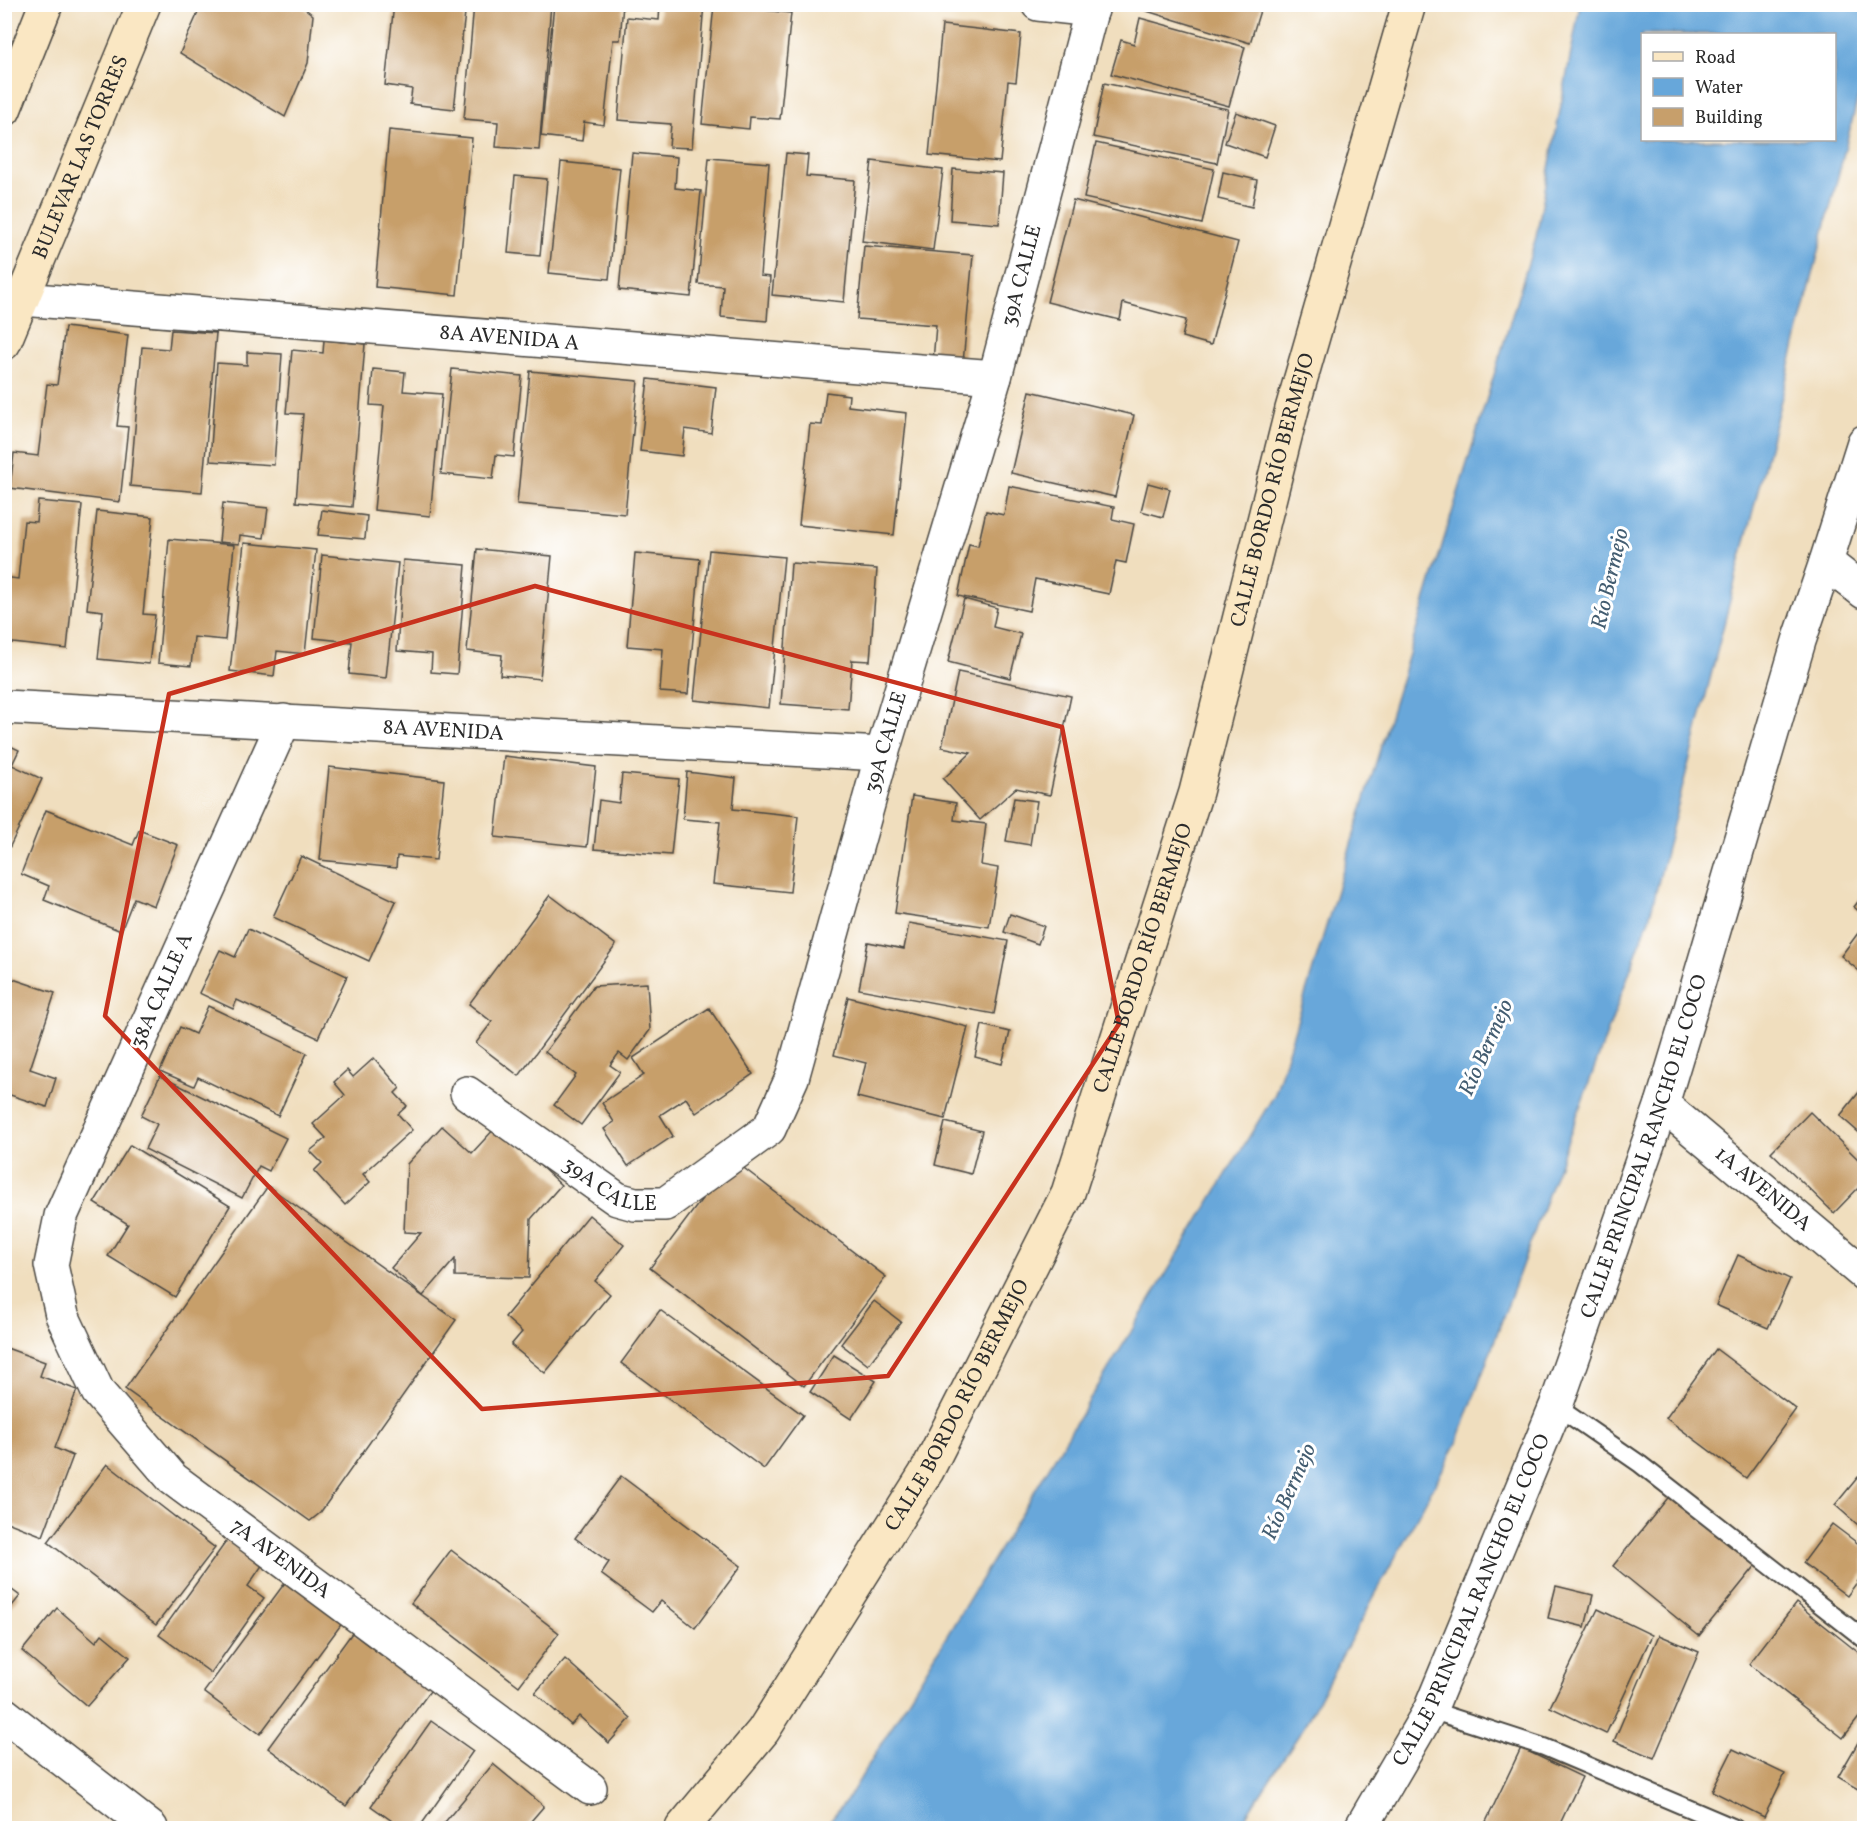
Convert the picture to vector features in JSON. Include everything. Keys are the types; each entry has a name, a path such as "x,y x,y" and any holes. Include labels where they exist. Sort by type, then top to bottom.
{"main road":[{"path":"4,110 46,4"},
{"name":"BULEVAR LAS TORRES","path":"4,343 144,4"},
{"name":"CALLE BORDO RÍO BERMEJO","path":"682,1828 763,1731 927,1471 1068,1193 1196,792 1292,409 1409,4"}],"street":[{"path":"1038,4 1093,7"},
{"name":"39A CALLE","path":"467,1093 617,1199 634,1204 665,1204 769,1129 792,1078 882,754 995,377 1093,7"},
{"name":"8A AVENIDA A","path":"22,299 995,377"},
{"name":"CALLE PRINCIPAL RANCHO EL COCO","path":"1361,1828 1430,1710 1556,1406 1662,1104 1799,641 1864,442"},
{"path":"1826,562 1864,592"},
{"name":"8A AVENIDA","path":"4,707 882,754"},
{"name":"38A CALLE A","path":"51,1265 61,1216 284,721"},
{"name":"1A AVENIDA","path":"1662,1104 1864,1274"},
{"name":"7A AVENIDA","path":"51,1265 62,1315 98,1392 173,1479 590,1788"},
{"path":"4,1714 151,1828"}],"lane":[{"path":"1556,1406 1640,1464 1864,1639"},
{"path":"1430,1710 1544,1747 1736,1828"}],"highlighted area":[{"path":"535,586 1062,727 1119,1024 888,1376 482,1409 105,1016 169,694"}],"water":[{"name":"Río Bermejo","path":"1580,5 1864,5 1864,74 1649,919 1457,1443 1302,1730 1238,1828 824,1828 851,1794 1275,1094 1536,237"}],"building":[{"path":"202,4 299,4 313,15 308,63 285,117 180,53"},
{"path":"394,4 466,4 454,109 410,104 412,89 385,85"},
{"path":"474,4 551,4 539,150 496,147 498,122 464,119"},
{"path":"554,4 623,4 620,40 613,40 604,125 584,122 582,141 541,136"},
{"path":"660,4 704,4 692,148 669,147 671,124 618,120 627,17 659,20"},
{"path":"1138,4 1262,4 1250,43 1137,8"},
{"path":"714,5 791,13 780,119 750,117 749,129 702,124"},
{"path":"1140,18 1245,47 1229,106 1111,74 1121,40 1134,44"},
{"path":"942,25 1021,34 1016,82 1008,81 1000,162 929,155"},
{"path":"1104,83 1228,109 1217,163 1093,137"},
{"path":"1236,112 1275,126 1265,157 1225,143"},
{"path":"389,130 472,138 457,295 375,287"},
{"path":"1096,143 1214,169 1202,224 1084,198"},
{"path":"632,153 677,157 675,188 701,191 691,297 619,290"},
{"path":"786,153 808,155 806,176 855,180 844,302 772,295"},
{"path":"709,158 769,163 760,276 770,277 767,321 721,317 723,286 698,284"},
{"path":"872,161 943,170 933,250 862,241"},
{"path":"561,162 620,168 609,279 549,273"},
{"path":"953,169 1003,173 999,224 950,220"},
{"path":"1223,172 1257,180 1252,207 1218,199"},
{"path":"515,176 547,179 540,256 508,253"},
{"path":"1073,200 1238,242 1211,345 1182,337 1186,320 1123,303 1120,320 1047,302"},
{"path":"864,246 973,255 963,363 933,361 936,325 857,319"},
{"path":"65,327 128,335 117,426 128,427 120,502 10,488 14,453 38,456 47,384 57,385"},
{"path":"171,330 216,333 202,492 130,486 142,347 169,349"},
{"path":"324,340 365,344 352,507 296,502 303,414 286,413 292,350 323,353"},
{"path":"247,352 282,354 274,465 210,461 217,363 247,365"},
{"path":"373,369 405,372 403,391 442,394 430,516 374,510 384,406 370,405"},
{"path":"452,369 522,376 514,457 496,455 493,479 441,474"},
{"path":"530,371 638,381 625,514 517,504"},
{"path":"648,379 716,387 711,433 685,429 682,456 640,451"},
{"path":"1030,391 1134,415 1115,497 1011,473"},
{"path":"826,392 849,395 848,406 907,413 894,535 799,525 810,424 822,425"},
{"path":"1148,483 1170,489 1163,517 1141,511"},
{"path":"1009,486 1114,507 1112,519 1134,524 1126,563 1116,561 1109,594 1035,579 1029,611 958,596 969,544 978,546 986,511 1004,515"},
{"path":"38,501 82,505 67,649 4,642 4,577 18,579 24,521 36,522"},
{"path":"223,503 268,508 264,538 240,535 239,544 219,542"},
{"path":"322,510 367,516 365,539 318,535"},
{"path":"97,511 153,517 143,614 155,615 149,664 98,659 103,611 87,609"},
{"path":"169,539 234,545 225,640 194,637 191,666 158,663"},
{"path":"244,543 316,550 305,654 277,651 274,676 230,671"},
{"path":"477,549 552,556 540,679 500,675 502,655 467,651"},
{"path":"709,550 784,557 769,708 694,700"},
{"path":"635,553 700,559 688,694 660,692 663,649 627,646"},
{"path":"322,555 398,563 386,678 349,674 352,642 314,638"},
{"path":"403,560 466,565 457,674 431,672 432,654 397,651"},
{"path":"791,563 877,569 870,661 852,660 848,709 781,704"},
{"path":"964,599 997,608 993,627 1021,634 1010,678 948,662"},
{"path":"958,672 1071,696 1050,795 1016,788 980,820 943,779 971,753 942,747"},
{"path":"4,743 19,750 12,765 42,779 4,859"},
{"path":"504,756 596,767 587,847 495,837"},
{"path":"329,767 444,780 436,860 397,856 396,868 320,860"},
{"path":"687,772 736,778 733,809 798,816 790,892 713,884 720,822 683,819"},
{"path":"622,774 679,779 671,855 594,849 599,800 619,803"},
{"path":"912,796 956,803 954,820 986,824 981,865 998,868 989,927 895,913"},
{"path":"1014,798 1037,801 1030,845 1006,841"},
{"path":"46,810 133,845 139,830 178,845 154,906 134,898 121,931 44,900 49,886 21,874"},
{"path":"301,856 396,901 369,961 273,917"},
{"path":"1864,894 1864,916 1854,907"},
{"path":"550,895 616,945 519,1076 476,1043 492,1022 469,1004"},
{"path":"1010,914 1044,926 1038,944 1004,932"},
{"path":"909,923 1008,941 994,1014 859,989 868,942 904,949"},
{"path":"1864,925 1864,975 1841,956"},
{"path":"248,929 347,976 318,1038 237,1000 233,1009 199,993 220,950 235,957"},
{"path":"4,976 55,993 30,1069 56,1078 47,1107 4,1093"},
{"path":"647,983 650,1030 628,1060 619,1053 610,1065 620,1072 581,1125 554,1105 576,1075 545,1052 594,986"},
{"path":"848,997 968,1027 945,1119 857,1097 866,1063 834,1055"},
{"path":"208,1006 307,1053 278,1116 198,1077 194,1086 160,1071 180,1027 195,1034"},
{"path":"709,1008 753,1074 696,1113 686,1098 660,1115 673,1136 628,1166 604,1129 614,1122 602,1103 644,1075 633,1058"},
{"path":"982,1025 1010,1032 1002,1064 975,1057"},
{"path":"374,1058 400,1088 395,1093 407,1106 398,1114 412,1130 363,1174 370,1182 345,1205 314,1171 322,1163 310,1151 326,1138 313,1124 345,1095 334,1082 347,1070 353,1077"},
{"path":"160,1076 286,1138 269,1171 259,1166 242,1198 145,1149 157,1124 141,1116"},
{"path":"1864,1086 1864,1137 1840,1116"},
{"path":"1810,1112 1864,1165 1864,1182 1834,1213 1771,1152"},
{"path":"945,1122 982,1131 971,1174 935,1165"},
{"path":"442,1126 472,1153 497,1126 561,1185 531,1219 529,1278 455,1276 455,1259 423,1296 391,1268 421,1233 404,1232 407,1164"},
{"path":"130,1145 230,1206 175,1297 108,1256 128,1224 94,1203"},
{"path":"732,1159 886,1277 804,1386 650,1268"},
{"path":"268,1186 456,1320 320,1513 310,1521 125,1389"},
{"path":"589,1215 624,1245 595,1281 610,1294 545,1373 511,1345 522,1332 505,1317"},
{"path":"1738,1255 1790,1279 1768,1328 1716,1305"},
{"path":"874,1301 901,1322 868,1365 841,1344"},
{"path":"660,1310 803,1415 764,1469 621,1363"},
{"path":"4,1347 45,1362 40,1376 77,1390 55,1448 73,1456 43,1536 4,1521"},
{"path":"1716,1349 1796,1409 1746,1478 1666,1418"},
{"path":"834,1355 876,1381 851,1419 810,1392"},
{"path":"107,1464 215,1548 156,1625 48,1542"},
{"path":"621,1476 741,1566 695,1628 661,1601 652,1612 601,1574 609,1562 575,1538"},
{"path":"1858,1477 1864,1482 1864,1530 1835,1505"},
{"path":"1671,1494 1757,1564 1699,1636 1613,1566"},
{"path":"1832,1524 1864,1548 1864,1573 1847,1596 1803,1563"},
{"path":"228,1539 263,1564 248,1586 264,1598 211,1673 159,1635"},
{"path":"451,1550 559,1633 519,1686 411,1603"},
{"path":"290,1576 346,1618 260,1734 204,1692"},
{"path":"4,1584 20,1596 4,1616"},
{"path":"1556,1586 1593,1595 1585,1627 1548,1618"},
{"path":"1796,1603 1864,1657 1864,1711 1843,1738 1749,1664"},
{"path":"57,1608 96,1642 102,1634 130,1657 87,1706 22,1651"},
{"path":"1598,1609 1652,1635 1606,1734 1550,1707"},
{"path":"352,1633 384,1657 387,1653 433,1687 346,1806 268,1748"},
{"path":"1659,1635 1699,1652 1654,1758 1614,1741"},
{"path":"565,1659 631,1718 609,1743 579,1716 571,1725 535,1693"},
{"path":"431,1721 473,1751 419,1828 402,1828 371,1806"},
{"path":"1864,1732 1864,1792 1838,1777"},
{"path":"1521,1748 1582,1777 1558,1828 1483,1828"},
{"path":"1733,1749 1785,1774 1764,1817 1712,1791"},
{"path":"493,1764 544,1806 525,1828 440,1828"}]}
